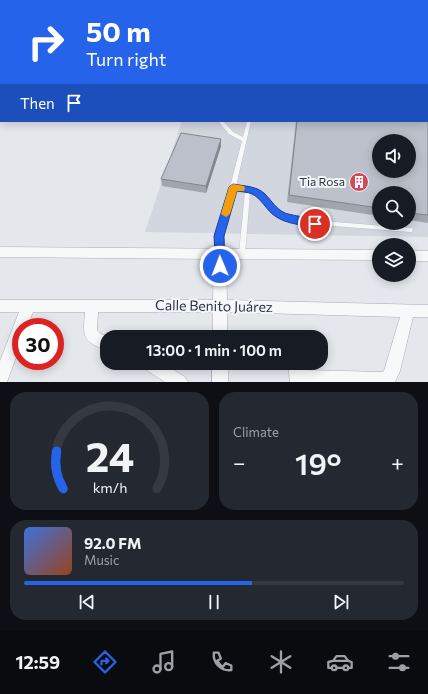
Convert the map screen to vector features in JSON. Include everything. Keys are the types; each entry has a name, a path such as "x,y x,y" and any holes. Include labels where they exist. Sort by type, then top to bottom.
{"street":[{"path":"0,252 372,255"},
{"path":"220,253 220,330"},
{"path":"416,256 428,256"},
{"path":"92,305 90,333 100,341"},
{"name":"Calle Benito Juárez","path":"0,306 220,306 428,311"},
{"path":"0,381 28,306"},
{"path":"297,374 384,380 390,376 392,371 408,311"},
{"path":"160,370 180,382"},
{"path":"220,370 220,382"}],"lane":[{"path":"221,122 231,132 244,140"},
{"path":"220,253 219,236 249,122"},
{"path":"233,187 248,189 262,197 269,207 280,215 297,221 372,227"},
{"path":"242,254 248,189"}],"shaded area":[{"path":"182,122 427,122 428,237 145,232"}],"building":[{"name":"Tia Rosa","path":"297,122 428,122 428,215 416,214 416,186 372,186 372,207 289,195"},
{"path":"181,133 221,139 206,186 161,179"}],"slow traffic":[{"path":"226,214 233,187 241,188"}],"place":[{"name":"Tia Rosa","path":"359,182"}],"route":[{"path":"220,266 219,236 233,187 248,189 255,192 262,197 269,207 280,215 297,221 315,224"}]}
